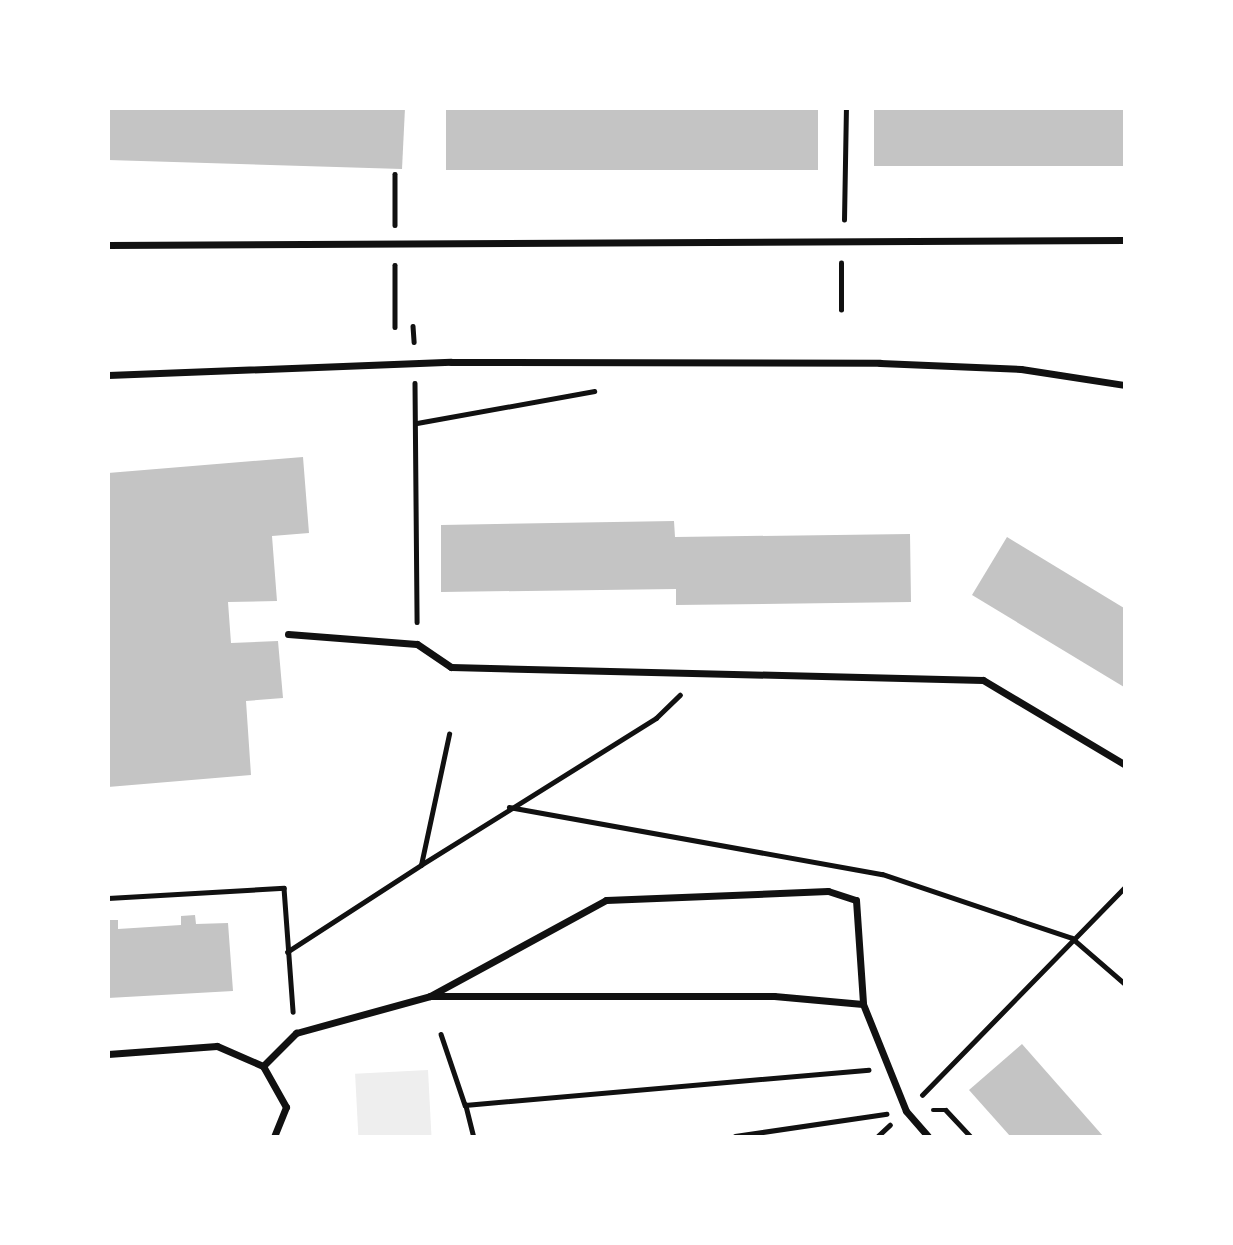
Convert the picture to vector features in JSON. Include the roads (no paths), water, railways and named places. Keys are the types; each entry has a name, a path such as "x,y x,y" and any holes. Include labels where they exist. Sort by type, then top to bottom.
{"street":[{"path":"108,245 1125,240"},
{"path":"108,375 414,365 880,363 1021,369 1125,384"},
{"path":"288,634 417,644 451,667 983,680 1125,764"},
{"path":"263,1066 296,1032 430,996 606,900 828,891 856,900 863,1004 906,1111 928,1136"},
{"path":"430,996 774,996 863,1004"},
{"path":"108,1054 217,1046 263,1066 286,1107 274,1136"}]}
